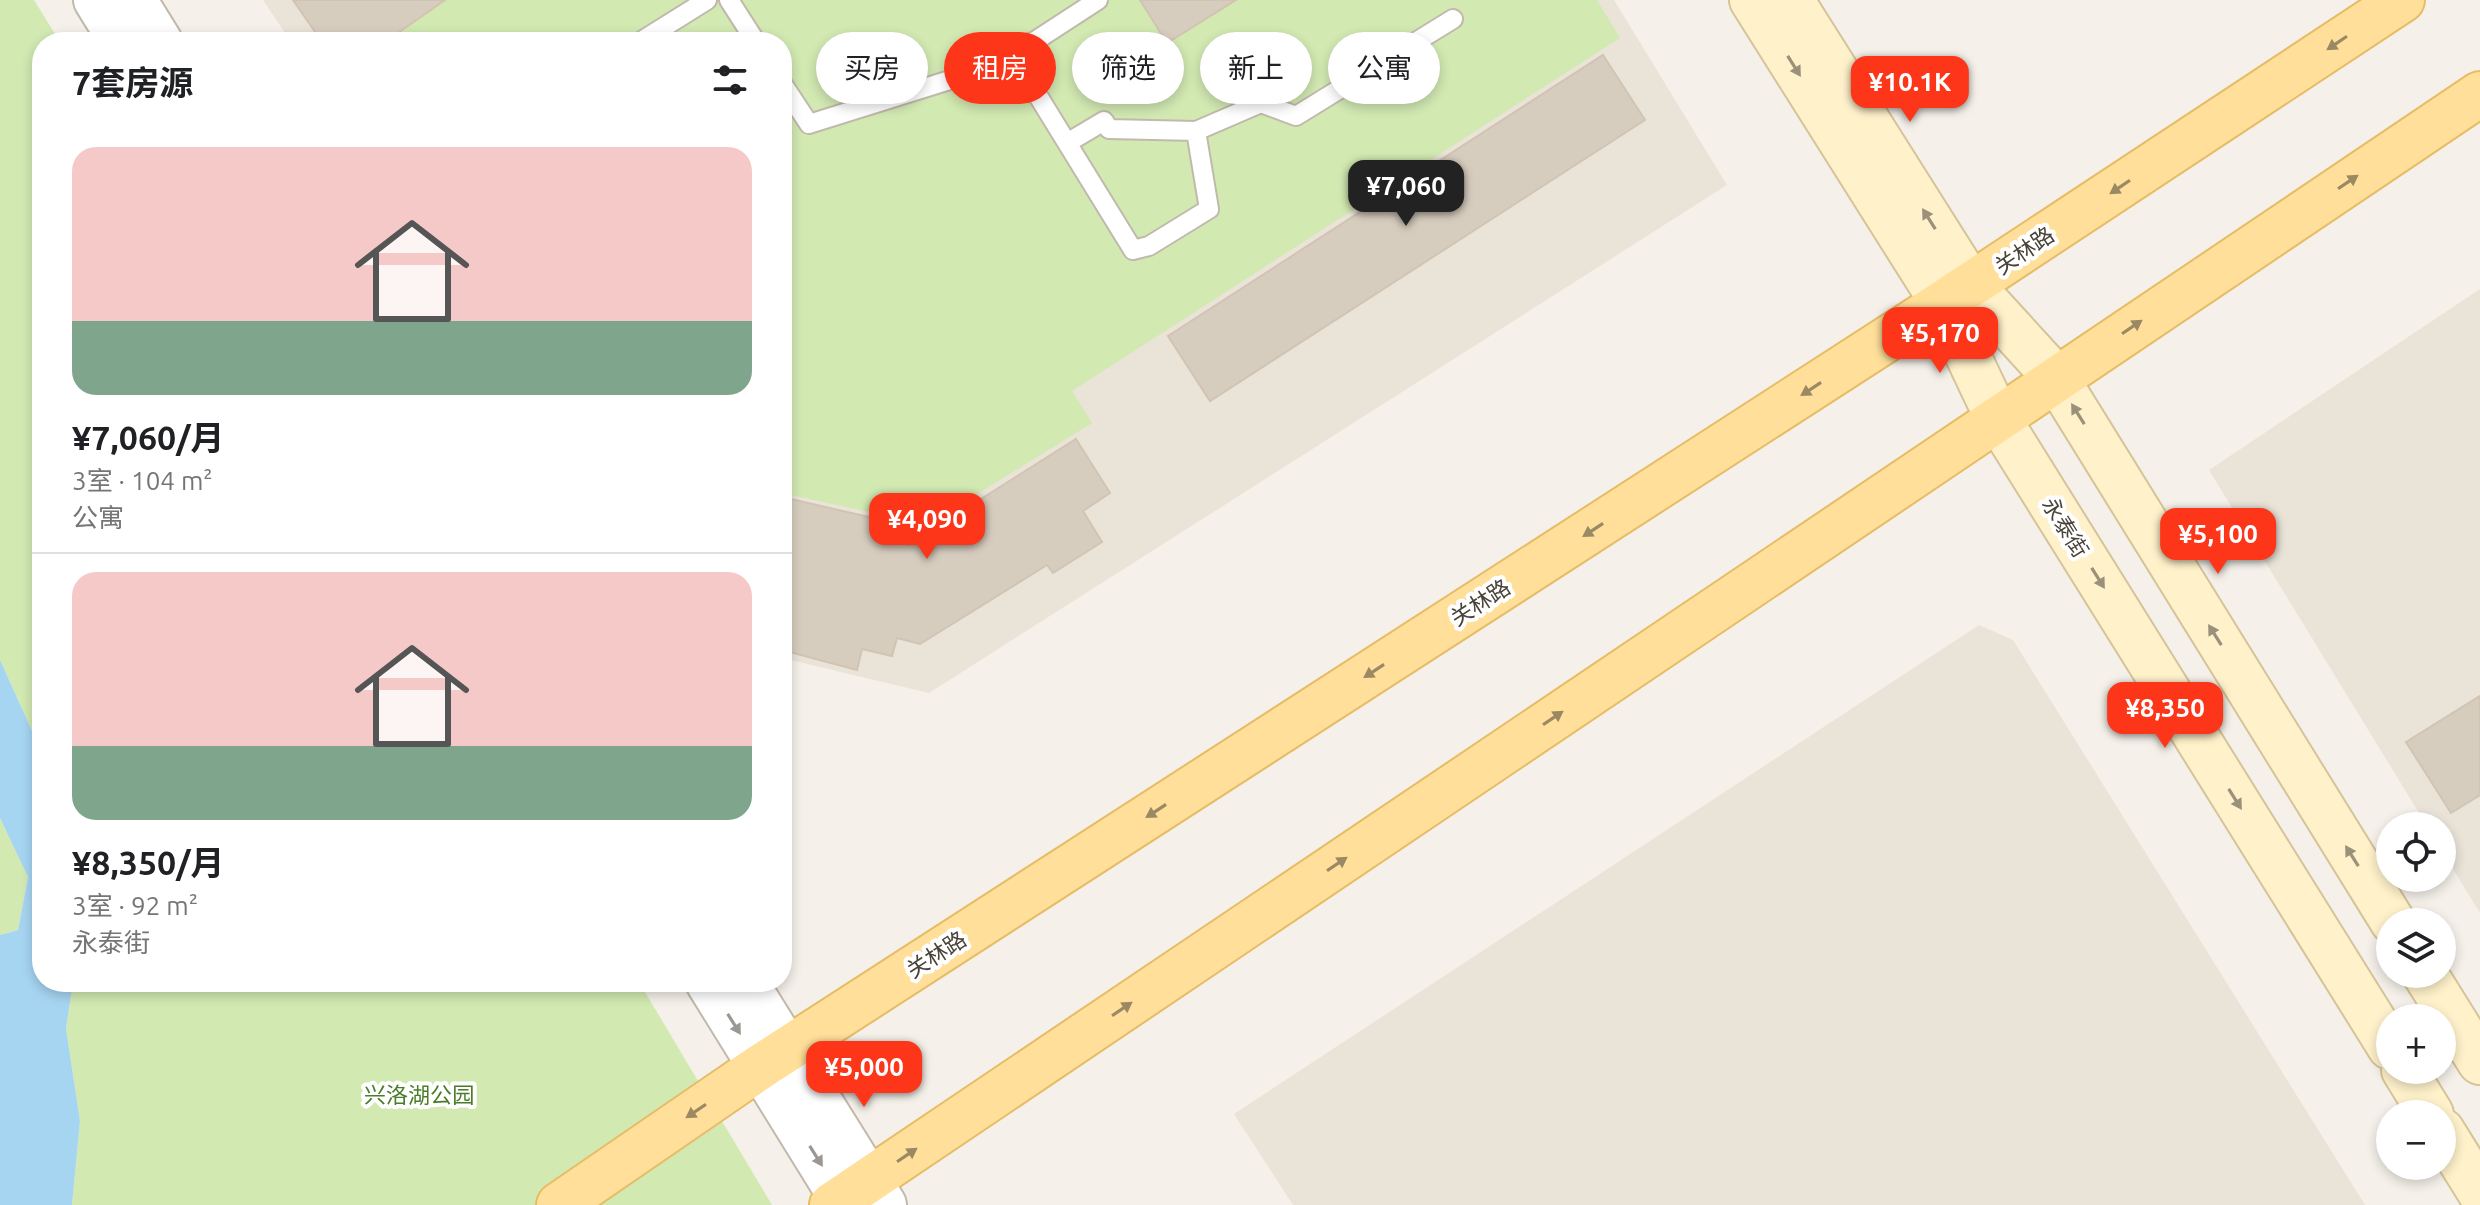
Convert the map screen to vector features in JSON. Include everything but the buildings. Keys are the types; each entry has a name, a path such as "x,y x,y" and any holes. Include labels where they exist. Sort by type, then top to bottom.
{"main road":[{"name":"永泰街","path":"1752,0 1957,294 2056,378 2384,908"},
{"name":"永泰街","path":"1791,0 1957,294 1997,417 2376,1025"},
{"name":"关林路","path":"559,1205 774,1058 1957,294 2402,0"},
{"path":"854,1199 1997,417 2480,94"},
{"path":"2434,988 2480,1062"},
{"path":"2456,1153 2480,1192"}],"street":[{"path":"96,0 116,32"},
{"path":"134,0 154,32"},
{"path":"717,992 774,1058"},
{"path":"749,992 774,1058 854,1199"}],"lane":[{"path":"656,32 707,0"},
{"path":"729,0 750,32"},
{"path":"1049,32 1098,0"},
{"path":"1067,143 1104,121 1109,129 1196,131 1261,103 1296,116 1453,19"},
{"path":"792,98 809,124 944,82"},
{"path":"1043,104 1133,250 1149,246 1209,209 1196,131"}],"shaded area":[{"path":"263,0 1614,0 1727,185 929,693 792,660 792,32 284,32"},
{"path":"2480,289 2480,913 2456,874 2456,812 2418,812 2209,470"},
{"path":"1979,625 2013,640 2365,1205 1293,1205 1234,1114"}],"green space":[{"path":"0,0 34,0 54,32 32,32 32,731 0,660"},
{"path":"299,0 1597,0 1620,38 1072,391 1092,423 908,537 897,518 792,495 792,32 320,32"},
{"path":"0,818 28,877 18,930 0,935"},
{"name":"兴洛湖公园","path":"72,992 645,992 772,1205 72,1205 80,1121 66,1029"}],"water":[{"path":"0,660 32,731 32,992 72,992 66,1029 80,1121 72,1205 0,1205 0,935 18,930 28,877 0,818"}]}
